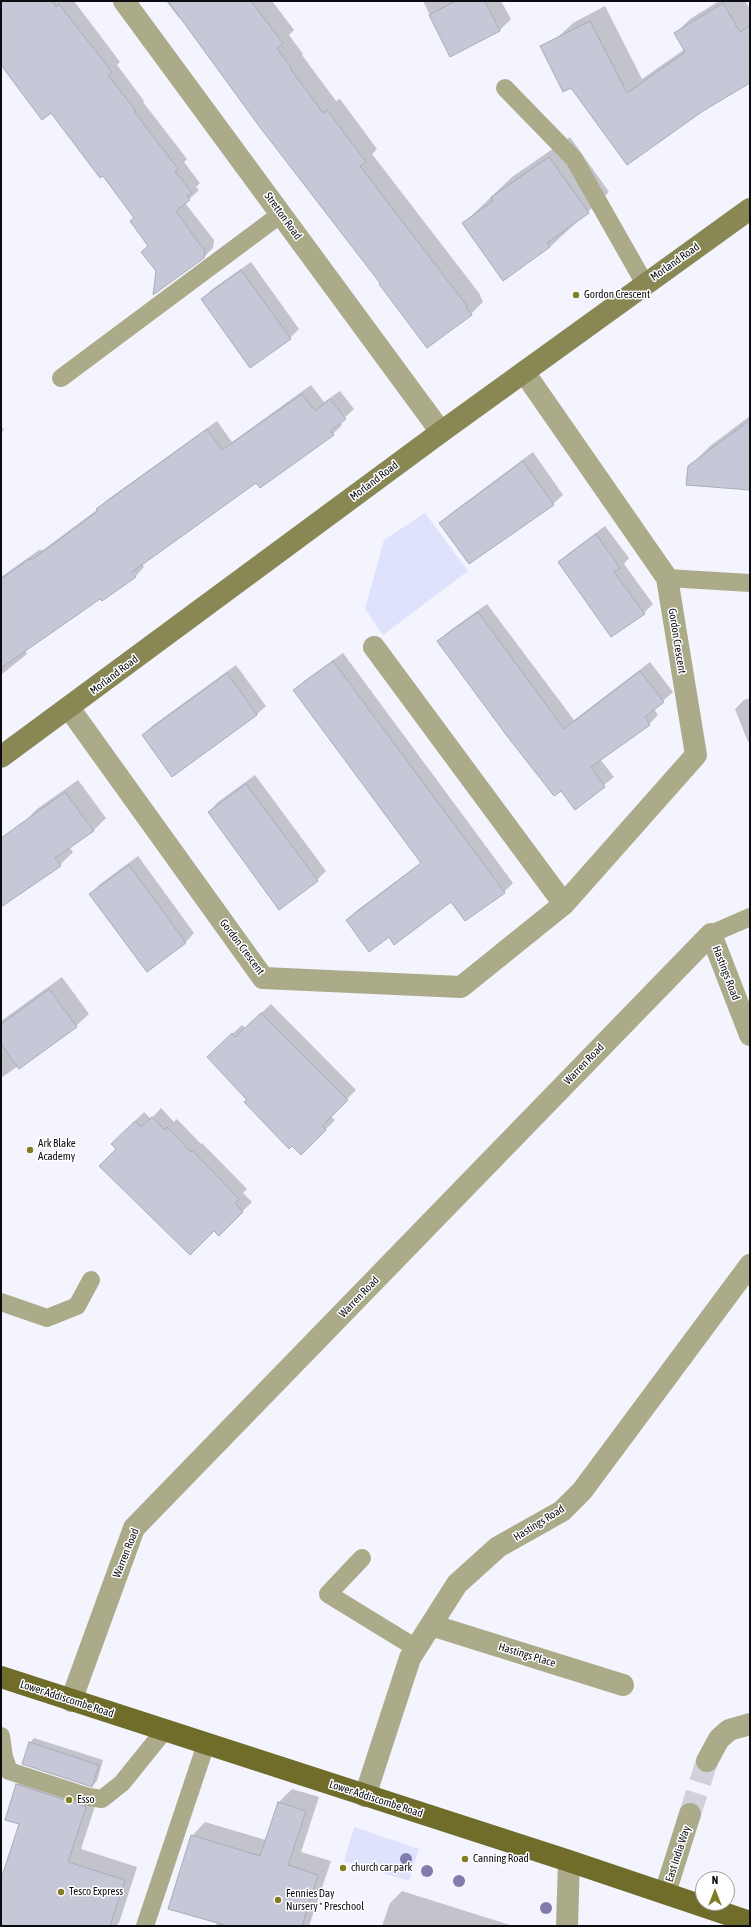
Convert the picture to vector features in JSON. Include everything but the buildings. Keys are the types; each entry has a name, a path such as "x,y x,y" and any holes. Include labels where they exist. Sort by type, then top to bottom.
{"main road":[{"name":"Morland Road","path":"1,757 524,372 750,209"},
{"name":"Lower Addiscombe Road","path":"1,1677 71,1701 569,1861 750,1922"}],"street":[{"name":"Stretton Road","path":"124,1 442,432"},
{"name":"Gordon Crescent","path":"69,708 263,978 460,987 564,904 696,755 667,578 524,372"},
{"path":"374,647 564,904"},
{"name":"Hastings Road","path":"711,934 750,1035"},
{"name":"Warren Road","path":"71,1701 134,1528 711,934"},
{"name":"Hastings Road","path":"365,1796 410,1658 457,1584 498,1548 562,1511 582,1491 750,1265"},
{"name":"Hastings Place","path":"431,1625 623,1685"},
{"path":"707,1761 719,1738 729,1730 750,1724"},
{"name":"East India Way","path":"665,1893 690,1814"},
{"path":"567,1926 569,1861"}],"lane":[{"path":"505,88 574,159 645,284"},
{"path":"61,378 281,214"},
{"path":"667,578 750,583"},
{"path":"711,934 750,917"},
{"path":"1,1302 47,1318 77,1306 91,1280"},
{"path":"362,1558 328,1594 416,1648"},
{"path":"1,1736 4,1757 9,1771 89,1797 102,1799 122,1783 164,1730"},
{"path":"145,1926 206,1744"}],"shaded area":[{"path":"425,513 468,571 383,635 365,609 384,540"},
{"path":"354,1827 419,1849 409,1881 344,1861"}],"tunnel":[{"path":"690,1814 707,1761"}],"place":[{"name":"Gordon Crescent","path":"576,295"},
{"name":"Ark Blake Academy","path":"30,1150"},
{"name":"Esso","path":"69,1800"},
{"name":"Canning Road","path":"465,1859"},
{"name":"church car park","path":"343,1868"},
{"name":"Tesco Express","path":"61,1892"},
{"name":"Fennies Day Nursery * Preschool","path":"278,1900"}]}
